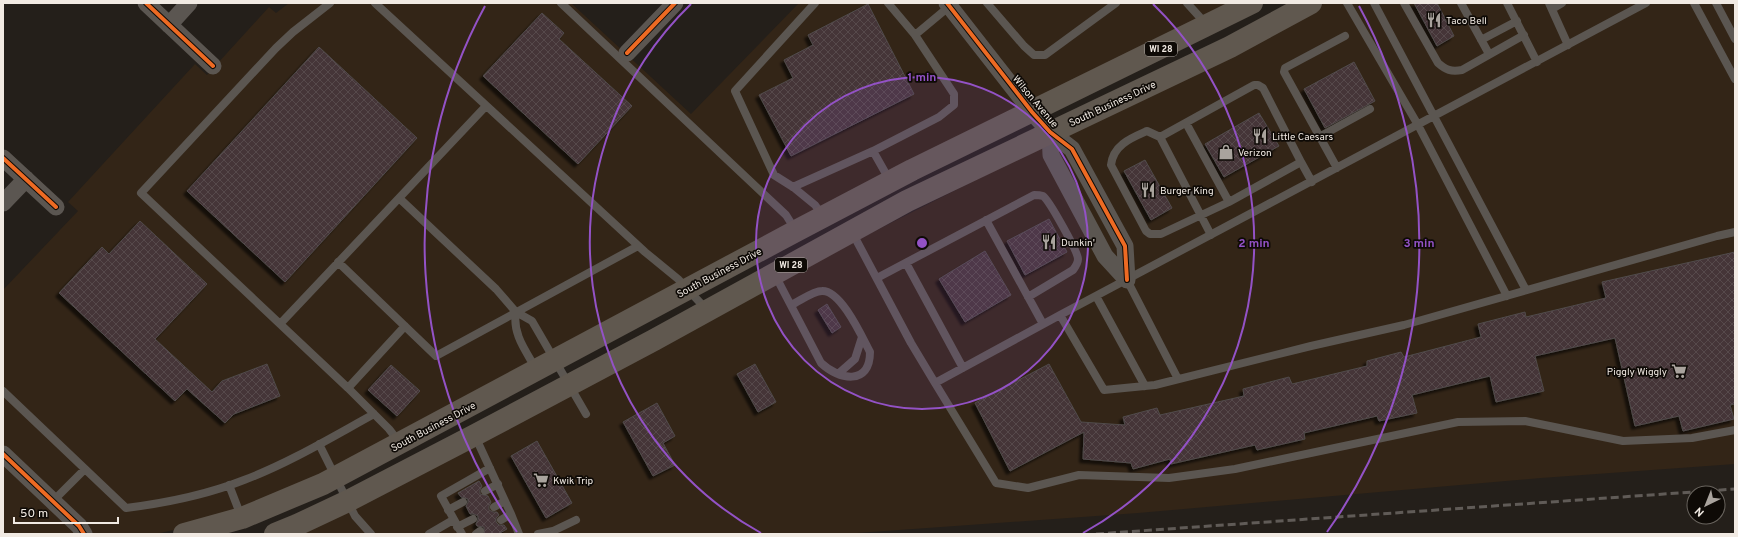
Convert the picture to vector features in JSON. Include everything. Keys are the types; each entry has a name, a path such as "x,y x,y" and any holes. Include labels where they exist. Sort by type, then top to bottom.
{"main road":[{"name":"South Business Drive","path":"184,534 242,518 296,496 336,477 823,216 1252,3"},
{"name":"South Business Drive","path":"275,534 297,526 348,501 569,385 907,201 1230,47 1311,3"}],"street":[{"path":"146,3 213,66"},
{"path":"169,25 189,3"},
{"path":"628,53 675,3"},
{"name":"Wilson Avenue","path":"950,4 1032,112 1050,132 1072,149 1125,246 1127,280"},
{"path":"3,158 56,207"},
{"path":"3,203 26,179"},
{"path":"3,454 79,526 84,534"}],"lane":[{"path":"330,3 293,32 276,48 141,193 348,388 389,429 400,444"},
{"path":"375,3 638,246 688,289 708,310"},
{"path":"562,3 786,215 796,231"},
{"path":"815,3 735,91 774,175 793,187 815,205 823,216"},
{"path":"793,187 873,151 939,117 954,105 954,94 915,36 888,3"},
{"path":"987,3 1024,46 1034,55 1045,55 1116,3"},
{"path":"1187,3 1207,26"},
{"path":"1347,3 1418,125 1507,296"},
{"path":"1374,3 1526,290"},
{"path":"1404,3 1438,63 1446,70 1462,70 1524,35"},
{"path":"1461,3 1489,54"},
{"path":"1508,3 1537,62"},
{"path":"1562,3 1550,6 1568,45"},
{"path":"935,383 1646,3"},
{"path":"1694,3 1735,79"},
{"path":"1716,3 1735,39"},
{"path":"915,36 950,4"},
{"path":"1481,40 1517,22"},
{"path":"1337,168 1286,78 1285,68 1345,36"},
{"path":"1160,136 1254,85 1258,85 1263,88 1300,162 1312,182"},
{"path":"280,324 486,106"},
{"path":"1319,137 1370,109"},
{"path":"1186,123 1229,202"},
{"path":"1211,235 1200,215 1160,136 1146,131 1122,144 1112,157 1111,165 1146,231 1150,234 1161,234 1200,215 1229,202 1300,162"},
{"path":"873,151 891,182"},
{"path":"877,278 1034,195 1042,196 1047,201 1067,235 1078,257 1078,264 1073,270 1028,297"},
{"path":"399,198 496,289 516,312 527,317 534,324 546,365"},
{"path":"986,220 1043,324"},
{"path":"852,231 935,383 996,483 1028,488 1079,475 1169,478 1235,469 1458,422 1525,421 1623,441 1692,438 1735,430"},
{"path":"1060,315 1104,390 1145,386 1404,325 1735,232"},
{"path":"338,262 436,356 638,246"},
{"path":"906,263 963,368"},
{"path":"774,274 821,363 845,377 853,377 862,373 868,367 870,352 839,300 831,293 822,291 791,305"},
{"path":"1127,280 1178,379"},
{"path":"1096,296 1145,386"},
{"path":"516,312 515,325 517,333 546,365 569,385 586,414"},
{"path":"348,388 405,326"},
{"path":"838,374 855,358 862,337"},
{"path":"3,391 126,508 154,505 209,492 229,485 273,467 320,444 374,414"},
{"path":"474,434 498,484 519,534"},
{"path":"320,444 355,516 371,534"},
{"path":"457,527 441,496 490,468"},
{"path":"53,501 85,469"},
{"path":"485,491 498,484"},
{"path":"229,485 242,518"},
{"path":"494,507 505,501"},
{"path":"448,510 464,502"},
{"path":"501,520 511,514"},
{"path":"429,534 457,527 473,519"},
{"path":"538,534 553,531 576,520"}],"shaded area":[{"path":"289,3 571,3 691,114 799,3 1231,3 347,465 204,523 156,534 3,534 3,290 78,211 68,202 195,64 207,75 269,7 276,13"},
{"path":"1325,3 1735,3 1735,464 1541,478 1138,513 843,534 302,534 802,268"}],"building":[{"name":"Taco Bell","path":"1414,3 1437,3 1454,36 1437,46"},
{"path":"868,4 914,94 791,156 759,95 793,78 784,60 813,45 808,35"},
{"path":"542,13 564,33 559,39 632,106 578,164 483,76"},
{"path":"319,47 417,138 285,282 187,191"},
{"path":"1354,62 1375,101 1325,128 1304,89"},
{"path":"1259,113 1279,146 1224,177 1205,144"},
{"name":"Burger King","path":"1145,160 1172,208 1151,220 1124,171"},
{"path":"1049,219 1067,252 1025,275 1007,241"},
{"path":"140,221 207,284 155,339 212,392 222,381 267,364 280,396 234,414 225,423 187,389 175,401 59,293 102,247 109,254"},
{"path":"985,251 1011,295 965,322 939,279"},
{"path":"1735,252 1735,404 1730,405 1734,419 1683,431 1679,416 1635,426 1615,338 1535,356 1544,391 1496,402 1490,376 1412,395 1417,413 1379,421 1377,416 1304,433 1305,439 1257,450 1255,445 1171,464 1170,459 1133,469 1131,463 1083,459 1084,432 1010,471 975,403 1049,364 1081,422 1125,425 1123,417 1157,408 1160,415 1244,396 1243,389 1289,377 1292,384 1367,366 1367,361 1401,352 1404,357 1481,337 1478,324 1525,312 1526,317 1606,298 1602,282"},
{"path":"827,304 841,327 832,333 818,310"},
{"path":"755,364 776,402 758,412 737,374"},
{"path":"391,365 420,391 397,416 368,390"},
{"path":"657,403 675,436 663,443 675,465 653,476 623,422"},
{"name":"Kwik Trip","path":"537,441 572,503 546,518 511,456"},
{"path":"479,481 482,486 480,494 488,496 491,502 489,510 497,512 499,515 496,518 496,522 499,525 504,525 507,529 498,534 484,534 484,527 477,526 476,524 478,516 470,514 466,506 468,499 461,497 458,493"}],"railway":[{"path":"1096,534 1735,489"}],"cycle path":[{"path":"146,3 213,66"},
{"path":"627,53 675,3"},
{"path":"947,3 1032,112 1050,132 1072,149 1125,246 1127,280"},
{"path":"3,158 56,207"},
{"path":"3,454 79,526 84,534"}],"place":[{"name":"Taco Bell","path":"1434,20"},
{"name":"Little Caesars","path":"1260,136"},
{"name":"Verizon","path":"1226,152"},
{"name":"Burger King","path":"1148,190"},
{"name":"Dunkin'","path":"1049,242"},
{"name":"Piggly Wiggly","path":"1679,371"},
{"name":"Kwik Trip","path":"541,480"}]}
